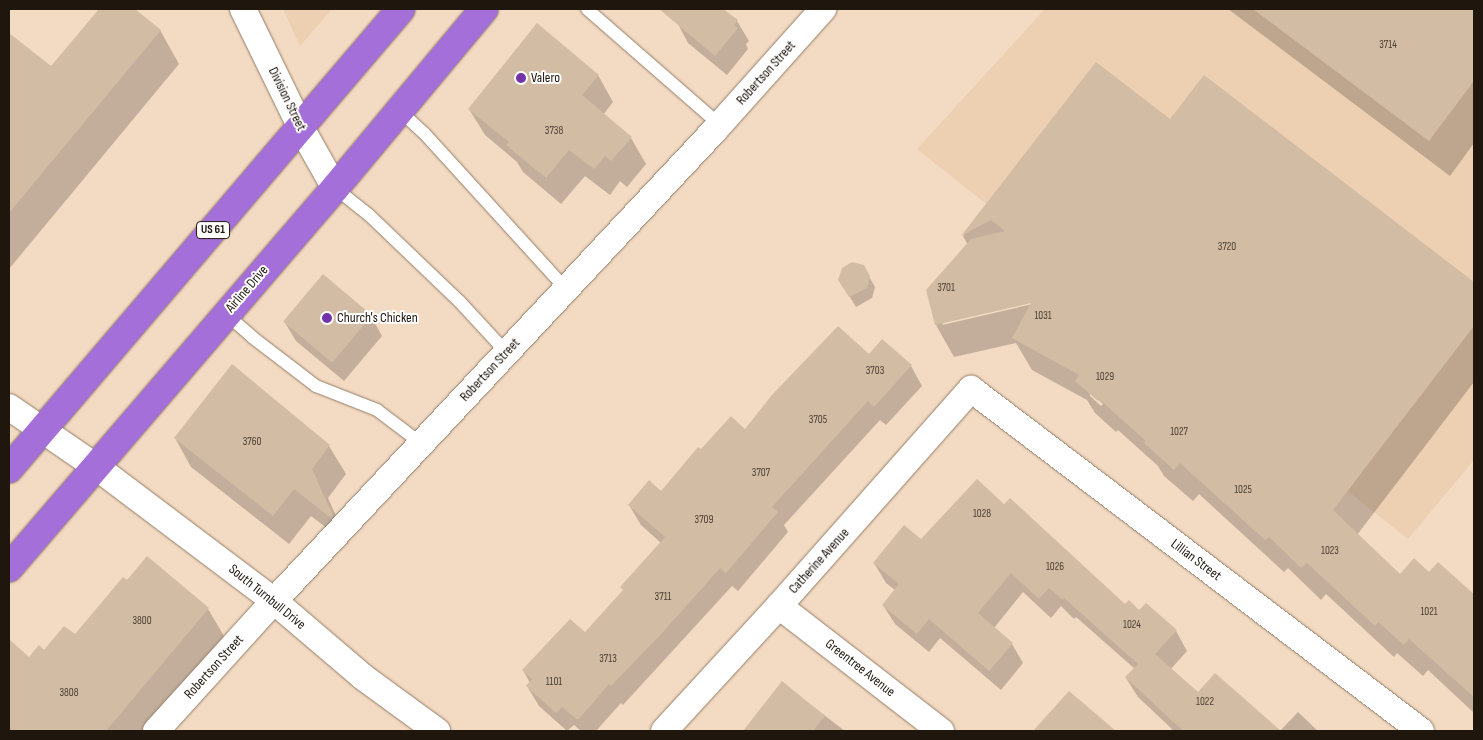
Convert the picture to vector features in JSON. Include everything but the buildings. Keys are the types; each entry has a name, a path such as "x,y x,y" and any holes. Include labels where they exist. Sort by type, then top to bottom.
{"highway":[{"name":"US 61","path":"9,469 401,9"},
{"name":"Airline Drive","path":"9,568 335,188 484,9"}],"street":[{"name":"Robertson Street","path":"156,731 274,601 720,125 823,9"},
{"name":"Division Street","path":"249,11 301,128 335,188"},
{"name":"Catherine Avenue","path":"664,731 779,606 972,389"},
{"name":"Lillian Street","path":"972,389 1421,731"},
{"name":"South Turnbull Drive","path":"9,407 40,431 95,466 274,601 363,677 438,731"},
{"name":"Greentree Avenue","path":"779,606 941,731"}],"lane":[{"path":"587,9 720,125"},
{"path":"399,110 424,133 566,289"},
{"path":"335,188 369,215 447,289 507,353"},
{"path":"226,314 252,338 316,386 377,410 422,444"}],"shaded area":[{"path":"283,9 332,9 300,46"},
{"path":"1045,9 1474,9 1474,460 1408,539 917,149"}],"place":[{"name":"Valero","path":"521,78"},
{"name":"Church's Chicken","path":"327,318"}]}
